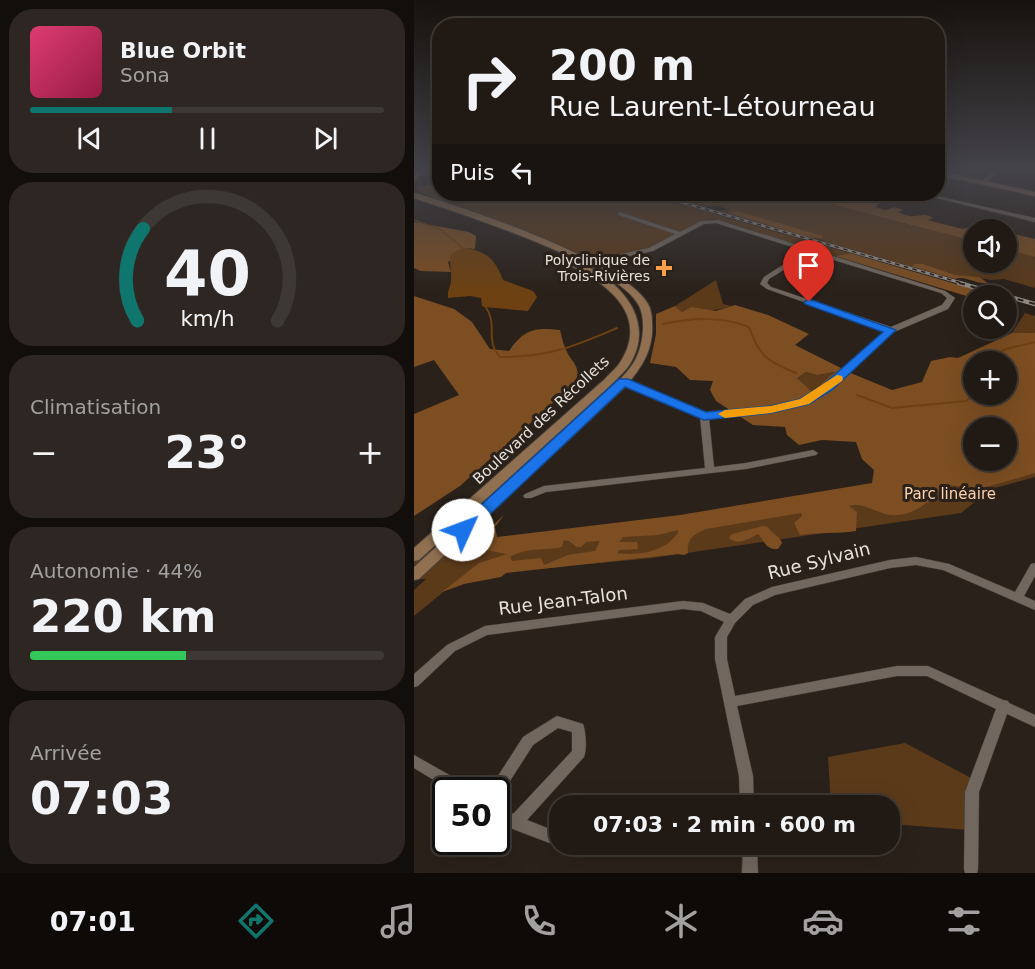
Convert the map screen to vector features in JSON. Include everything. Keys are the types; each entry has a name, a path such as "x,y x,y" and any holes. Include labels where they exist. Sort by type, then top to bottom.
{"main road":[{"name":"Boulevard des Récollets","path":"414,556 609,381 627,360 635,332 634,317 628,303 589,266 438,210"},
{"name":"Boulevard des Récollets","path":"414,575 624,382 640,361 648,331 644,304 627,285 589,266 450,210"}],"street":[{"path":"991,210 1035,220"},
{"path":"620,214 678,235"},
{"path":"589,266 609,258 651,250 703,222 716,222 943,292 951,298 945,307 891,330 828,387 805,401 771,410 704,416 624,382"},
{"path":"809,251 766,278 763,284 891,330"},
{"path":"704,416 710,470"},
{"path":"528,496 544,489 746,466 813,453"},
{"name":"Rue Sylvain","path":"747,795 746,776 721,659 721,637 731,620 749,602 772,591 890,564 916,561 945,567 1035,606"},
{"path":"1017,598 1035,567"},
{"name":"Rue Jean-Talon","path":"414,682 451,648 485,630 683,605 703,607 731,620"},
{"path":"730,702 897,671 928,671 1035,721"},
{"path":"971,869 972,792 1004,705"},
{"path":"504,777 528,741 557,722 578,728 579,753 515,823"},
{"path":"414,761 440,777"},
{"path":"510,820 549,836"},
{"path":"750,855 750,873"}],"green space":[{"path":"464,210 700,210 850,253 835,256 714,219 702,221 649,249 592,261"},
{"path":"853,210 963,238 963,273 1017,273 1017,252 1035,257 1035,288 1004,279 992,280 956,275 923,264 914,267 950,278 719,211"},
{"path":"716,280 723,304 731,306 682,312 675,306"},
{"path":"1025,313 1035,316 1035,333 1017,333 1017,325"},
{"path":"806,372 817,375 836,372 811,392 797,378"},
{"name":"Parc linéaire","path":"1035,452 1035,477 991,489 961,513 652,558 463,576 414,616 414,590 426,579 414,579 414,547 473,542 478,539 480,542 633,530 963,468 963,471 1017,471 1017,457"},
{"path":"905,743 973,779 970,830 900,825 900,795 830,795 828,757"}],"shaded area":[{"path":"853,210 903,210 898,212 910,216 927,215 933,218 927,220 963,229 963,238"},
{"path":"737,211 823,236 823,238 811,238 729,213"},
{"path":"414,222 469,232 476,236 475,249 467,248 448,262 451,272 421,271 414,268"},
{"path":"1017,235 1035,239 1035,257 1017,252"},
{"path":"467,248 490,258 503,280 533,291 537,297 528,311 484,307 481,298 470,296 448,298 451,282 451,255"},
{"path":"850,253 963,286 963,295 835,256"},
{"path":"923,264 956,275 979,277 988,283 963,278 955,279 912,266"},
{"path":"414,296 454,309 472,322 490,349 509,351 520,338 531,331 560,330 577,375 574,384 460,486 414,516 414,414 459,395 434,360 414,367"},
{"path":"735,305 768,315 809,334 795,345 853,374 892,390 922,382 931,361 963,356 963,405 1017,405 1017,351 973,351 999,339 1017,339 1017,333 1035,333 1035,473 983,488 946,485 919,508 903,514 885,514 859,505 849,506 857,512 856,531 800,535 794,523 802,516 801,513 706,529 692,538 688,544 688,553 684,555 506,573 501,577 464,584 442,592 479,563 507,554 485,550 478,539 504,515 495,527 497,537 680,515 872,483 874,470 862,459 856,442 822,440 799,445 787,435 785,427 753,425 716,401 710,390 713,381 690,380 676,367 650,363 656,334 656,314 675,306 682,312 691,307 716,311","holes":["806,372 817,375 835,372 812,392 797,378","678,530 678,533 666,545 659,548 643,553 617,553 619,550 638,549 637,542 619,542 623,537 658,535","564,540 577,547 581,547 586,542 600,541 595,551 568,555 544,565 541,558 512,561 510,557 529,550 562,547"]},
{"path":"763,526 768,527 781,541 778,549 768,547 758,534 740,542 729,538 732,534"}],"waterway":[{"path":"414,220 441,230 464,249"},
{"path":"485,306 491,320 493,345 500,357 518,357 560,350 617,328"},
{"path":"663,324 706,319 728,321 749,327 757,345 766,357 796,373"},
{"path":"1002,351 1035,342"},
{"path":"857,395 892,408 963,401"}],"railway":[{"path":"708,210 965,284"},
{"path":"959,283 966,285"},
{"path":"1017,299 1035,304"}],"slow traffic":[{"path":"725,414 771,410 805,401 837,379"}],"place":[{"name":"Polyclinique de Trois-Rivières","path":"664,268"}],"route":[{"path":"463,530 624,382 704,416 771,410 805,401 828,387 891,330 809,302"}]}
